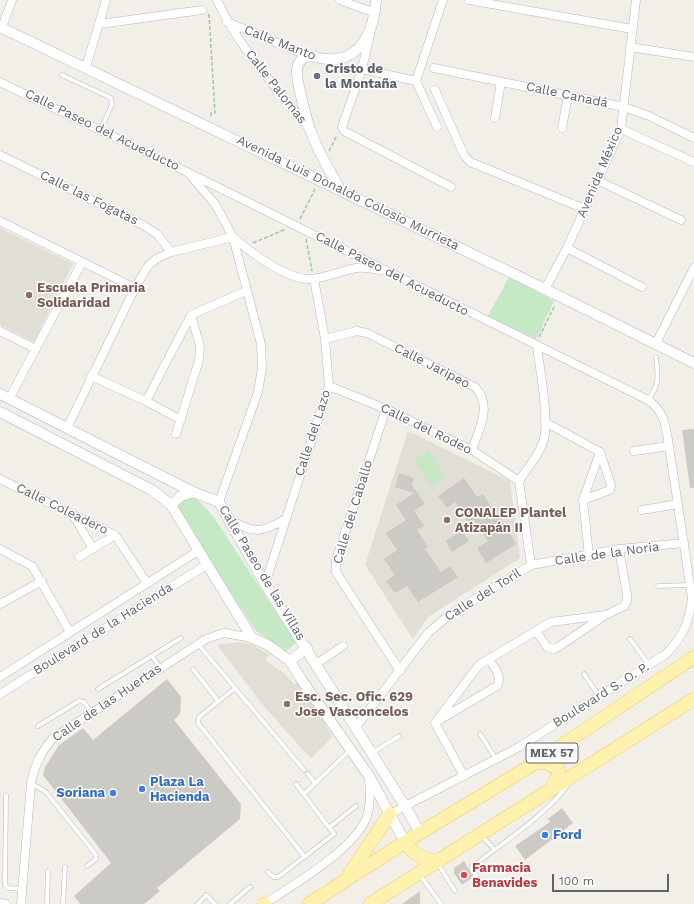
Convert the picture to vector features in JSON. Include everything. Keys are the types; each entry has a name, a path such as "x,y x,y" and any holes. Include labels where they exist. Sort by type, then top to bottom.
{"main road":[{"name":"MEX 57","path":"309,904 405,842 538,762 694,657"},
{"name":"MEX 57","path":"370,904 694,699"},
{"path":"538,762 547,763 558,769 559,774 551,790"},
{"path":"347,879 390,814"},
{"path":"405,842 413,853 419,857 436,861"}],"street":[{"path":"1,27 12,0"},
{"path":"86,67 106,0"},
{"name":"Calle Palomas","path":"217,0 227,22 259,67 311,132"},
{"path":"340,0 375,13"},
{"path":"376,0 375,13 362,69 342,127 344,131 451,187"},
{"path":"437,127 416,81 443,0"},
{"path":"469,0 632,29"},
{"name":"Avenida México","path":"545,289 567,248 599,181 621,129 636,0"},
{"path":"100,24 205,10"},
{"name":"Calle Manto","path":"227,22 309,56 325,59 335,59 351,54 358,49 371,31"},
{"name":"Avenida Luis Donaldo Colosio Murrieta","path":"1,27 340,189 694,363"},
{"path":"630,47 694,57"},
{"path":"309,56 303,58 298,64 297,75 311,132 340,189"},
{"name":"Calle Canadá","path":"434,68 624,107 649,116 694,138"},
{"path":"362,69 416,81"},
{"name":"Calle Paseo del Acueducto","path":"0,82 185,171 204,184 386,271 537,347 648,400 655,405 665,420 684,543"},
{"path":"495,118 501,82"},
{"path":"435,90 464,155 470,162 585,209"},
{"path":"562,128 568,96"},
{"path":"621,129 694,162"},
{"name":"Calle las Fogatas","path":"0,155 143,225 157,234 171,252"},
{"path":"599,181 681,220"},
{"path":"204,184 233,237 261,344 262,368 258,392 219,502"},
{"path":"0,221 135,288"},
{"path":"67,428 135,288 148,266 156,259 171,252 233,237"},
{"path":"233,237 256,255 284,271 302,278 314,279 358,268 386,271"},
{"path":"567,248 642,287"},
{"path":"5,396 36,349 82,262"},
{"path":"655,345 694,269"},
{"name":"Calle del Lazo","path":"265,584 329,386 325,339 314,279"},
{"path":"146,401 191,315 246,291"},
{"path":"176,434 199,360 200,346 191,315"},
{"path":"0,331 36,349"},
{"name":"Calle Jaripeo","path":"325,339 358,331 367,333 475,387 482,394 485,408 472,450"},
{"path":"519,481 541,446 544,438 545,422 537,347"},
{"path":"91,376 146,401 181,420"},
{"name":"Calle del Rodeo","path":"329,386 386,409 472,450 519,481"},
{"name":"Calle Paseo de las Villas","path":"5,396 193,492 219,502 265,584 307,648 405,806 420,833"},
{"name":"Calle del Caballo","path":"386,409 336,560 336,572 400,671"},
{"path":"0,412 152,490 171,505 206,565 252,638"},
{"path":"545,422 600,452 611,485 610,490 583,500"},
{"path":"634,451 669,446"},
{"path":"589,556 583,500 600,452"},
{"name":"Calle Coleadero","path":"0,479 115,535 147,583"},
{"name":"Calle del Toril","path":"356,727 428,633 449,615 531,565 519,481"},
{"path":"171,505 181,496 193,492"},
{"path":"642,510 678,504"},
{"path":"72,514 93,549"},
{"path":"228,518 243,527 258,531 270,529 285,519"},
{"path":"80,557 115,535"},
{"name":"Calle de la Noria","path":"531,565 589,556 619,549 684,543"},
{"name":"Boulevard S. O. P.","path":"390,814 496,759 666,654 678,641 685,629 690,615 692,598 684,543"},
{"path":"0,549 32,566 69,629"},
{"path":"536,631 547,647 555,649 606,615 624,606 627,601 619,549"},
{"name":"Boulevard de la Hacienda","path":"0,677 69,629 198,551"},
{"name":"Boulevard de la Hacienda","path":"0,694 206,565"},
{"path":"0,604 42,581"},
{"path":"434,722 479,665 551,622 606,615"},
{"name":"Calle de las Huertas","path":"21,904 31,783 34,767 39,757 53,738 206,639 224,634 252,638"},
{"name":"Calle Paseo de las Villas","path":"252,638 268,645 290,661 369,776 405,842"},
{"path":"316,664 343,646"},
{"path":"290,661 307,648"},
{"path":"434,722 497,686 499,676 489,659"},
{"path":"434,722 464,776"},
{"path":"264,904 340,852 360,831 366,818 370,803 369,776 381,768"},
{"path":"0,903 6,904"}],"lane":[{"path":"62,75 111,98 112,105 100,130"},
{"path":"648,400 656,386 658,379 656,356"},
{"path":"658,586 690,585"},
{"path":"98,689 181,638"},
{"path":"630,639 649,665"},
{"path":"198,644 234,689 304,770"},
{"path":"152,656 160,668"},
{"path":"193,669 218,701"},
{"path":"584,674 599,696"},
{"path":"234,689 199,717 198,723 304,858"},
{"path":"38,726 79,701 84,702 91,712"},
{"path":"480,734 496,759"},
{"path":"372,753 399,736"},
{"path":"304,794 350,749"},
{"path":"308,774 315,782"},
{"path":"481,883 472,870 472,867 541,813 563,792 575,775"},
{"path":"31,783 46,792 96,855 96,859 87,866"},
{"path":"268,872 273,877 278,877 333,836 334,831 296,784"},
{"path":"6,795 5,886 8,888 22,889"},
{"path":"534,801 541,813"},
{"path":"330,827 356,806"},
{"path":"480,834 494,849"},
{"path":"436,861 455,891"},
{"path":"62,904 66,867"},
{"path":"47,904 48,871"},
{"path":"419,872 441,904"},
{"path":"230,904 250,887"},
{"path":"198,904 206,896 215,904"}],"path":[{"path":"205,10 215,113 211,113 212,127"},
{"path":"324,159 342,127"},
{"path":"247,245 287,229"},
{"path":"537,347 538,341 559,296"}],"shaded area":[{"name":"Escuela Primaria Solidaridad","path":"0,228 73,264 34,342 0,325"},
{"name":"CONALEP Plantel Atizapán II","path":"408,431 510,481 520,558 428,617 413,639 365,565"},
{"path":"239,642 250,644 269,654 265,660 284,673 294,684 297,683 316,707 332,737 311,759 263,705 217,645"}],"green space":[{"path":"509,277 554,301 536,339 488,316"},
{"path":"429,450 445,477 431,486 414,460"},
{"path":"188,496 196,498 213,516 296,643 286,651 256,631 215,569 177,505"}],"building":[{"path":"694,429 694,488 690,488 682,430"},
{"path":"399,473 414,478 412,485 425,504 414,511 424,526 417,530 428,547 425,549 441,572 450,566 458,577 418,602 407,586 395,593 386,581 395,575 384,559 397,550 386,533 406,520 396,505 414,493 395,487"},
{"path":"464,478 477,497 483,494 494,511 496,510 516,544 486,563 477,548 488,541 474,520 469,524 455,502 447,508 438,496"},
{"path":"462,530 469,541 452,552 445,541"},
{"name":"Plaza La Hacienda","path":"167,679 181,697 180,714 174,720 241,804 240,819 157,888 160,891 144,904 80,904 74,896 111,863 43,775 45,767 59,745 83,728 93,740"},
{"name":"Ford","path":"562,808 573,823 525,860 515,846 550,822 548,819"},
{"name":"Farmacia Benavides","path":"464,861 473,877 462,885 454,873 454,868"},
{"path":"420,891 420,904 402,904"}],"place":[{"name":"Cristo de la Montaña","path":"317,76"},
{"name":"Escuela Primaria Solidaridad","path":"29,295"},
{"name":"CONALEP Plantel Atizapán II","path":"447,520"},
{"name":"Esc. Sec. Ofic. 629 Jose Vasconcelos","path":"287,704"},
{"name":"Plaza La Hacienda","path":"142,789"},
{"name":"Soriana","path":"113,793"},
{"name":"Ford","path":"545,835"},
{"name":"Farmacia Benavides","path":"464,875"}]}
